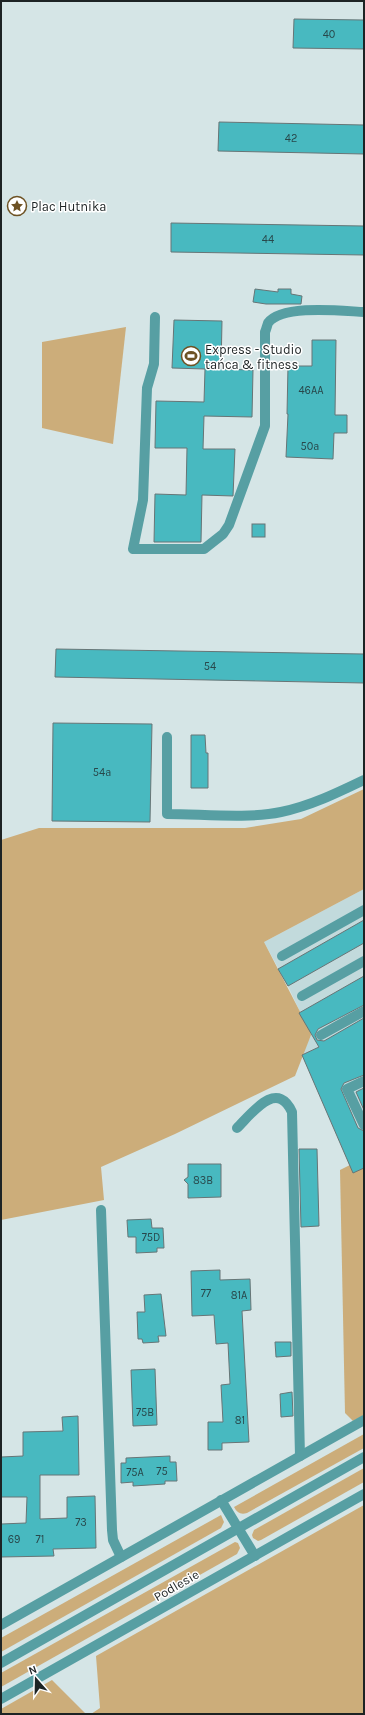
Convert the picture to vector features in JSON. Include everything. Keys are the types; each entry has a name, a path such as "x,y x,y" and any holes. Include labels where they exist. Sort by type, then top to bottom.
{"street":[{"path":"155,317 154,364 147,388 143,500 133,549 204,549 223,534 229,524 265,426 265,332 268,324 276,316 295,311 364,312"},
{"path":"167,737 167,814 242,815 280,812 326,798 364,780"},
{"path":"282,956 364,910"},
{"path":"302,996 364,961"},
{"path":"321,1034 364,1012"},
{"path":"364,1081 346,1089 364,1125"},
{"path":"237,1128 262,1104 271,1099 279,1098 285,1100 292,1112 300,1456"},
{"path":"101,1210 112,1530 113,1540 121,1557"},
{"path":"1,1625 364,1420"},
{"name":"Podlesie","path":"1,1663 364,1457"},
{"name":"Podlesie","path":"1,1699 364,1494"},
{"path":"221,1500 255,1556"}],"shaded area":[{"path":"126,327 113,444 42,428 42,342"},
{"path":"364,789 364,889 264,942 311,1035 295,1076 175,1134 101,1167 104,1200 1,1220 1,840 39,828 245,828 301,819"},
{"path":"364,889 364,1168 353,1173 302,1055 311,1035 288,986 264,942"},
{"path":"350,1165 364,1168 364,1415 353,1421 345,1413 340,1170"},
{"path":"364,1434 364,1448 247,1513 241,1514 235,1509 234,1507"},
{"path":"364,1468 364,1482 261,1540 258,1541 253,1538 252,1535 254,1530"},
{"path":"364,1505 364,1714 91,1714 100,1708 96,1656"},
{"path":"221,1515 224,1522 221,1528 1,1652 1,1638"},
{"path":"235,1542 238,1543 240,1548 237,1554 1,1687 1,1673"},
{"path":"52,1680 86,1714 1,1714 1,1709"}],"building":[{"path":"294,19 364,20 364,49 293,48"},
{"path":"219,122 364,125 364,154 218,151"},
{"path":"171,223 364,226 364,255 171,252"},
{"path":"255,289 278,292 278,289 291,289 291,294 302,296 301,304 266,304 253,302"},
{"path":"174,320 222,321 221,369 253,370 252,417 204,416 203,449 235,449 233,496 202,495 201,542 154,542 155,494 186,495 187,448 155,448 156,401 204,402 205,369 172,368"},
{"path":"312,340 336,340 335,415 347,415 347,433 334,433 333,459 286,457 288,366 312,366"},
{"path":"252,524 265,524 265,537 252,537"},
{"path":"56,649 364,654 364,683 55,677"},
{"path":"53,723 152,724 150,822 52,821"},
{"path":"191,735 205,735 206,753 208,753 208,788 191,788"},
{"path":"364,920 364,943 288,986 278,969"},
{"path":"364,976 364,1005 318,1029 315,1035 317,1040 324,1041 364,1018 364,1075 344,1083 341,1089 358,1128 364,1131 364,1168 353,1173 302,1055 319,1047 299,1013"},
{"path":"364,1088 364,1110 356,1092"},
{"path":"299,1149 317,1149 319,1226 301,1227"},
{"path":"188,1164 221,1164 221,1197 188,1198 188,1184 184,1180 188,1177"},
{"path":"151,1219 152,1228 163,1228 164,1248 157,1248 157,1252 136,1253 136,1237 128,1237 127,1220"},
{"path":"220,1270 220,1280 250,1279 251,1310 242,1311 249,1442 222,1443 222,1450 208,1450 208,1422 223,1422 221,1385 230,1384 228,1343 216,1344 214,1315 192,1316 191,1271"},
{"path":"161,1294 166,1336 158,1336 159,1342 143,1343 142,1339 138,1339 137,1312 145,1312 144,1295"},
{"path":"275,1342 291,1342 291,1356 276,1357"},
{"path":"155,1369 157,1425 133,1426 131,1370"},
{"path":"292,1392 293,1416 281,1417 280,1394"},
{"path":"78,1416 79,1475 40,1475 40,1519 67,1518 67,1497 95,1496 96,1548 53,1549 54,1556 1,1557 1,1524 26,1523 27,1497 1,1497 1,1457 23,1456 23,1432 63,1431 62,1417"},
{"path":"170,1456 170,1462 176,1462 177,1481 165,1481 165,1484 133,1486 133,1482 121,1483 121,1463 126,1463 126,1458"}],"place":[{"name":"Plac Hutnika","path":"17,206"},
{"name":"Express - Studio tańca & fitness","path":"191,356"}]}
